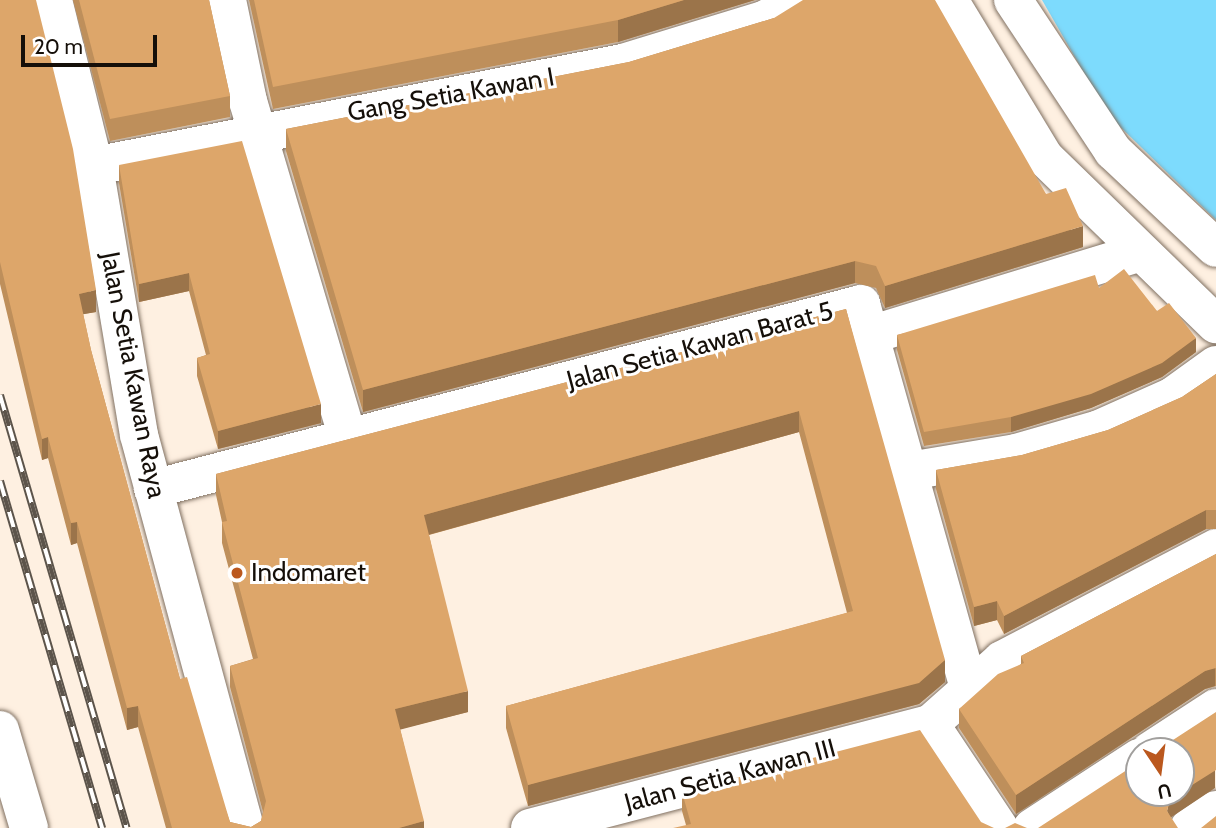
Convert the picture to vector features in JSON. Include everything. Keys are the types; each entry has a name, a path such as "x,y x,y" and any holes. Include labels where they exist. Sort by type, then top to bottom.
{"street":[{"name":"Jalan Setia Kawan Raya","path":"53,0 94,166 153,489 245,828"},
{"path":"227,0 256,131 348,439"},
{"name":"Gang Setia Kawan I","path":"94,166 256,131 623,63 764,20 801,0"},
{"path":"949,0 1044,157 1138,253 1216,324"},
{"path":"1013,0 1113,151 1216,248"},
{"path":"870,335 1138,253"},
{"name":"Jalan Setia Kawan Barat 5","path":"153,489 861,304 969,687"},
{"path":"909,471 1016,453 1099,429 1173,396 1216,365"},
{"path":"999,828 930,724 1002,660 1216,548"},
{"path":"1171,737 1216,708"},
{"name":"Jalan Setia Kawan III","path":"530,828 930,724"},
{"path":"0,730 29,828"},
{"path":"1032,828 1125,767"},
{"path":"1188,828 1216,810"}],"water":[{"path":"1042,0 1216,0 1216,220 1108,115"}],"building":[{"path":"0,0 36,0 73,149 96,290 79,294 91,350 180,679 187,677 230,822 251,827 261,821 266,801 230,666 258,658 222,522 227,521 216,474 846,309 945,660 919,683 528,785 506,706 853,611 799,411 424,515 468,691 395,709 424,821 399,828 172,828 138,706 127,708 77,522 71,523 48,437 42,439 0,262"},
{"path":"79,0 209,0 230,96 110,119"},
{"path":"254,0 684,0 618,20 273,87"},
{"path":"803,0 935,0 1046,194 1066,188 1083,226 885,286 876,266 855,261 363,390 286,129 629,62 774,18"},
{"path":"242,141 321,404 218,431 197,358 210,354 189,273 139,284 119,165"},
{"path":"1124,269 1157,311 1169,303 1196,338 1162,363 1091,394 1011,417 924,432 897,335 1095,275 1099,288"},
{"path":"1216,374 1216,510 1206,510 1004,616 997,601 974,607 936,470 1022,455 1108,430 1182,397"},
{"path":"1216,554 1216,668 1205,671 1016,795 959,709 998,674 1024,663 1021,656"},
{"path":"1216,712 1216,770 1195,783 1195,737 1178,737"},
{"path":"920,730 981,822 994,828 673,828 691,824 682,792"},
{"path":"1125,771 1125,807 1168,807 1167,811 1178,828 1038,828"},
{"path":"1216,816 1216,828 1201,828"},
{"path":"1015,823 1027,828 1005,828"}],"railway":[{"path":"0,395 127,828"},
{"path":"0,481 102,828"}],"place":[{"name":"Indomaret","path":"237,573"}]}
